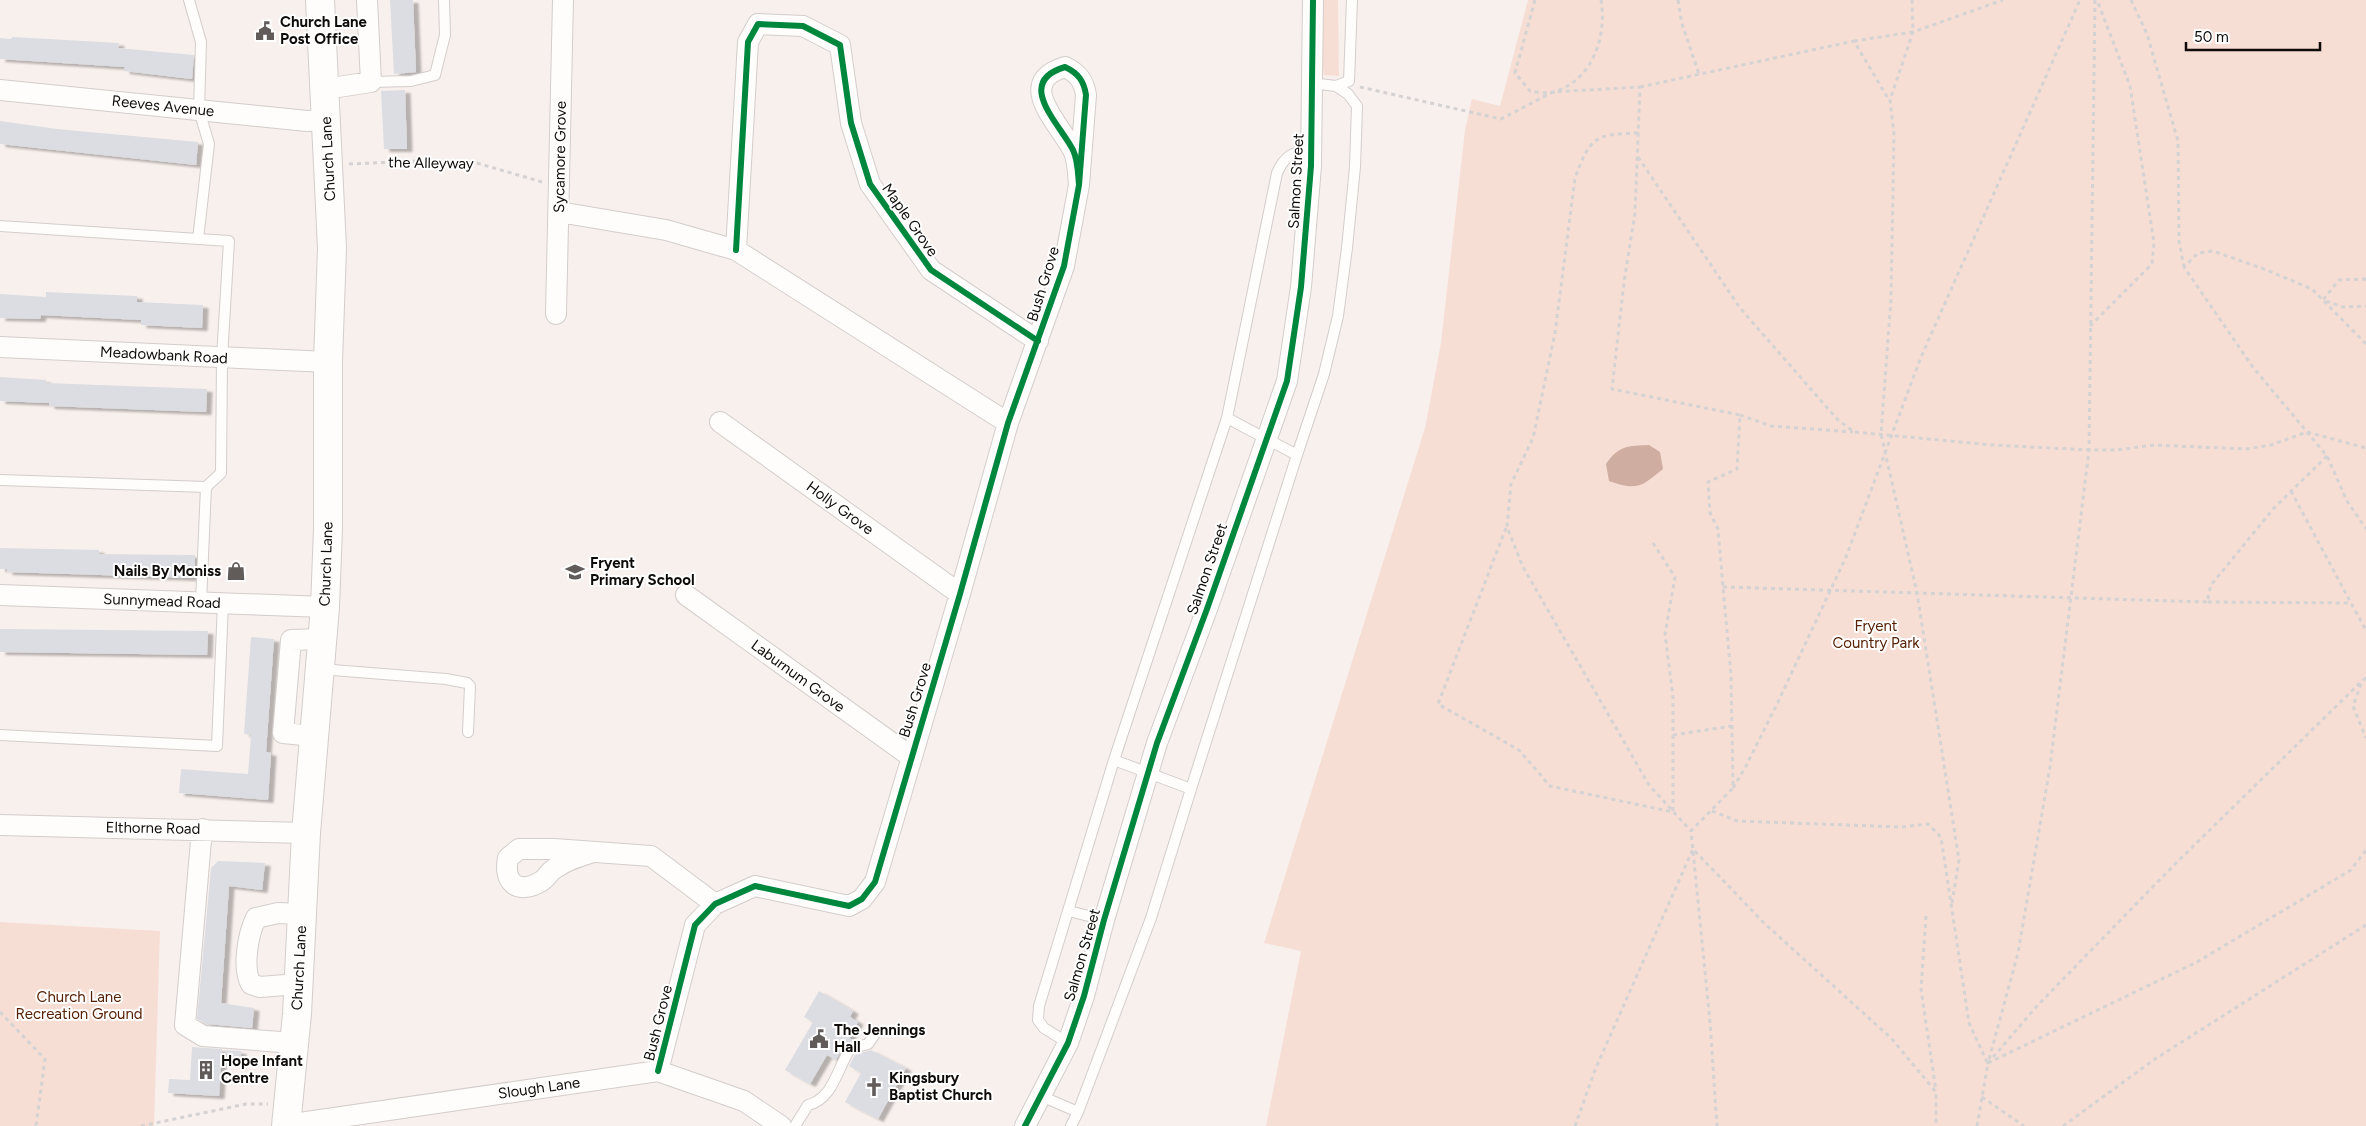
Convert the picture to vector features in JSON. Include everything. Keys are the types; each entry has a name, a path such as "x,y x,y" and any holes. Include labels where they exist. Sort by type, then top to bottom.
{"main road":[{"name":"Church Lane","path":"287,1118 298,984 306,833 325,607 328,528 328,362 332,248 320,0"}],"street":[{"path":"325,89 370,82 367,0"},
{"name":"Sycamore Grove","path":"556,314 563,0"},
{"name":"Salmon Street","path":"1025,1126 1068,1043 1084,996 1104,920 1157,743 1207,609 1287,381 1300,287 1311,151 1313,0"},
{"name":"Maple Grove","path":"736,250 748,42 758,24 803,26 840,45 851,123 870,184 930,270 1038,340"},
{"name":"Bush Grove","path":"658,1071 695,925 715,904 755,886 849,906 862,899 875,882 1008,423 1064,266 1079,185 1086,95 1084,84 1076,72 1065,66 1048,73 1043,80 1043,101 1074,152 1079,185"},
{"name":"Reeves Avenue","path":"0,90 307,121 326,120"},
{"path":"559,212 666,230 736,250 1008,423"},
{"name":"Meadowbank Road","path":"0,347 328,362"},
{"name":"Holly Grove","path":"720,422 960,594"},
{"name":"Sunnymead Road","path":"0,595 325,607"},
{"name":"Laburnum Grove","path":"686,595 910,756"},
{"path":"314,736 283,733 291,640 322,639"},
{"name":"Elthorne Road","path":"0,824 306,833"},
{"path":"202,829 185,1025 203,1036 294,1043"},
{"path":"593,852 651,856 715,904"},
{"path":"298,984 260,987 251,984 247,977 249,932 256,918 278,913 301,914"},
{"name":"Slough Lane","path":"287,1118 658,1071 744,1101 781,1126"}],"lane":[{"path":"189,0 201,42 199,110 208,144 198,239"},
{"path":"370,82 411,81 435,75 445,35 444,0"},
{"path":"1336,86 1349,81 1352,0"},
{"path":"1071,1126 1078,1112 1151,918 1324,374 1338,316 1355,168 1357,106 1348,94 1336,86 1311,83"},
{"path":"1068,1043 1044,1028 1038,1020 1039,1006 1114,760 1227,418 1277,173 1282,162 1290,154 1301,150 1311,151"},
{"path":"0,226 229,241 222,358 221,474 206,487 0,480"},
{"path":"1227,418 1297,455"},
{"path":"201,602 206,487"},
{"path":"0,735 217,746 223,603"},
{"path":"319,669 446,679 467,683 470,686 468,732"},
{"path":"1114,760 1191,789"},
{"path":"1069,911 1104,920"},
{"path":"795,1126 808,1105 818,1102 830,1091 850,1049 868,1044 877,1032"},
{"path":"1041,1096 1078,1112"}],"path":[{"path":"1535,0 1515,73 1530,91 1553,92 1640,87 1854,41 1913,32 2003,0"},
{"path":"1349,81 1359,86 1501,119 1579,78 1597,52 1604,18 1600,0"},
{"path":"1678,0 1682,24 1699,74"},
{"path":"1890,100 1913,32 1912,0"},
{"path":"1691,831 1733,788 1746,766 1831,590 1846,557 1921,357 2080,0"},
{"path":"1977,1126 1988,1062 2018,953 2050,767 2089,450 2096,0"},
{"path":"2090,326 2152,264 2154,243 2130,86 2096,0"},
{"path":"2131,0 2147,34 2178,141 2179,241 2184,268 2252,366 2327,456 2347,501 2366,529"},
{"path":"1854,41 1890,100 1894,134 1891,299 1880,434 1917,592 1959,860 1952,903"},
{"path":"1640,87 1635,213 1624,282 1612,389 1740,414 1771,426 2028,448 2116,450 2154,445 2246,449 2271,446 2308,432 2366,448"},
{"path":"1638,133 1609,134 1591,142 1575,178 1555,333 1533,438 1510,484 1507,527 1438,704 1519,750 1550,786 1673,812"},
{"path":"1637,156 1740,308 1837,418 1854,432"},
{"path":"2184,268 2198,253 2213,251 2264,268 2312,289 2366,344"},
{"path":"2323,300 2339,280 2366,279"},
{"path":"2323,300 2343,307 2366,306"},
{"path":"1733,788 1731,675 1724,587 1718,529 1710,513 1708,482 1737,469 1740,414"},
{"path":"2207,602 2211,585 2274,508 2327,456"},
{"path":"2291,491 2366,630"},
{"path":"1507,527 1523,567 1649,785 1691,831 1710,1022 1717,1126"},
{"path":"1651,540 1675,577 1665,634 1673,697 1673,812"},
{"path":"1724,587 2207,602 2351,603"},
{"path":"1988,1062 2037,1006 2176,863 2366,678"},
{"path":"2362,681 2353,706 2366,738"},
{"path":"1673,735 1732,726"},
{"path":"1711,810 1737,821 1901,827 1928,824 1941,837 1969,1023 1988,1062"},
{"path":"1693,849 1764,923 1891,1038 1936,1092"},
{"path":"1575,1126 1595,1070 1693,849"},
{"path":"1988,1062 2197,962 2351,870 2366,851"},
{"path":"1926,916 1921,989 1936,1092 1936,1126"},
{"path":"2063,1126 2154,1059 2366,925"},
{"path":"0,1012 45,1059 36,1126"},
{"path":"1982,1097 2024,1126"},
{"path":"141,1126 246,1104 287,1118"}],"green space":[{"path":"1321,0 1338,0 1339,76 1324,75 1321,52"},
{"name":"Fryent Country Park","path":"1528,0 2366,0 2366,1126 1266,1126 1301,951 1264,943 1425,428 1441,343 1465,130 1472,99 1500,106"},
{"name":"Church Lane Recreation Ground","path":"0,922 160,931 154,1126 0,1126"}],"shaded area":[{"path":"1649,445 1660,452 1663,469 1638,486 1626,486 1609,481 1606,464 1615,453 1630,446"}],"building":[{"path":"390,0 413,0 416,72 394,74"},
{"path":"12,37 119,43 118,48 194,55 192,79 124,71 125,67 0,59 0,38 11,39"},
{"path":"405,90 407,149 384,149 381,91"},
{"path":"0,121 57,129 198,142 196,165 0,144"},
{"path":"46,292 137,296 137,302 203,305 202,328 141,325 141,320 41,315 40,319 0,318 0,294 46,297"},
{"path":"0,377 46,380 46,383 207,389 206,412 49,406 49,403 0,401"},
{"path":"0,548 99,550 99,554 195,555 195,578 7,572 7,569 0,569"},
{"path":"0,629 208,631 207,655 0,652"},
{"path":"251,637 274,639 266,752 271,753 268,800 179,793 181,769 248,774 251,735 244,734"},
{"path":"218,861 265,863 262,890 229,886 221,1003 254,1008 252,1028 207,1024 197,1019 211,868"},
{"name":"The Jennings Hall","path":"819,991 853,1011 850,1017 858,1022 849,1038 855,1041 844,1045 836,1060 827,1055 810,1084 785,1070 813,1022 804,1017"},
{"name":"Hope Infant Centre","path":"192,1047 222,1049 219,1096 168,1093 169,1079 190,1080"},
{"path":"224,1050 241,1051 240,1068"},
{"name":"Kingsbury Baptist Church","path":"871,1050 906,1068 878,1119 845,1102 861,1073 849,1066 855,1055"}],"cycle path":[{"path":"1025,1126 1068,1043 1084,996 1104,920 1157,743 1207,609 1287,381 1301,287 1311,166 1313,0"},
{"path":"736,250 748,42 758,24 803,26 840,45 851,123 870,184 931,270 1038,341"},
{"path":"658,1071 695,925 715,904 755,886 849,906 862,899 875,882 1008,423 1064,266 1079,185 1086,95 1080,78 1065,67 1050,74 1043,82 1041,93 1051,116 1075,154 1079,185"}],"place":[{"name":"Church Lane Post Office","path":"265,31"},
{"name":"Nails By Moniss","path":"236,571"},
{"name":"Fryent Primary School","path":"575,572"},
{"name":"The Jennings Hall","path":"819,1039"},
{"name":"Hope Infant Centre","path":"206,1070"},
{"name":"Kingsbury Baptist Church","path":"874,1087"}]}
